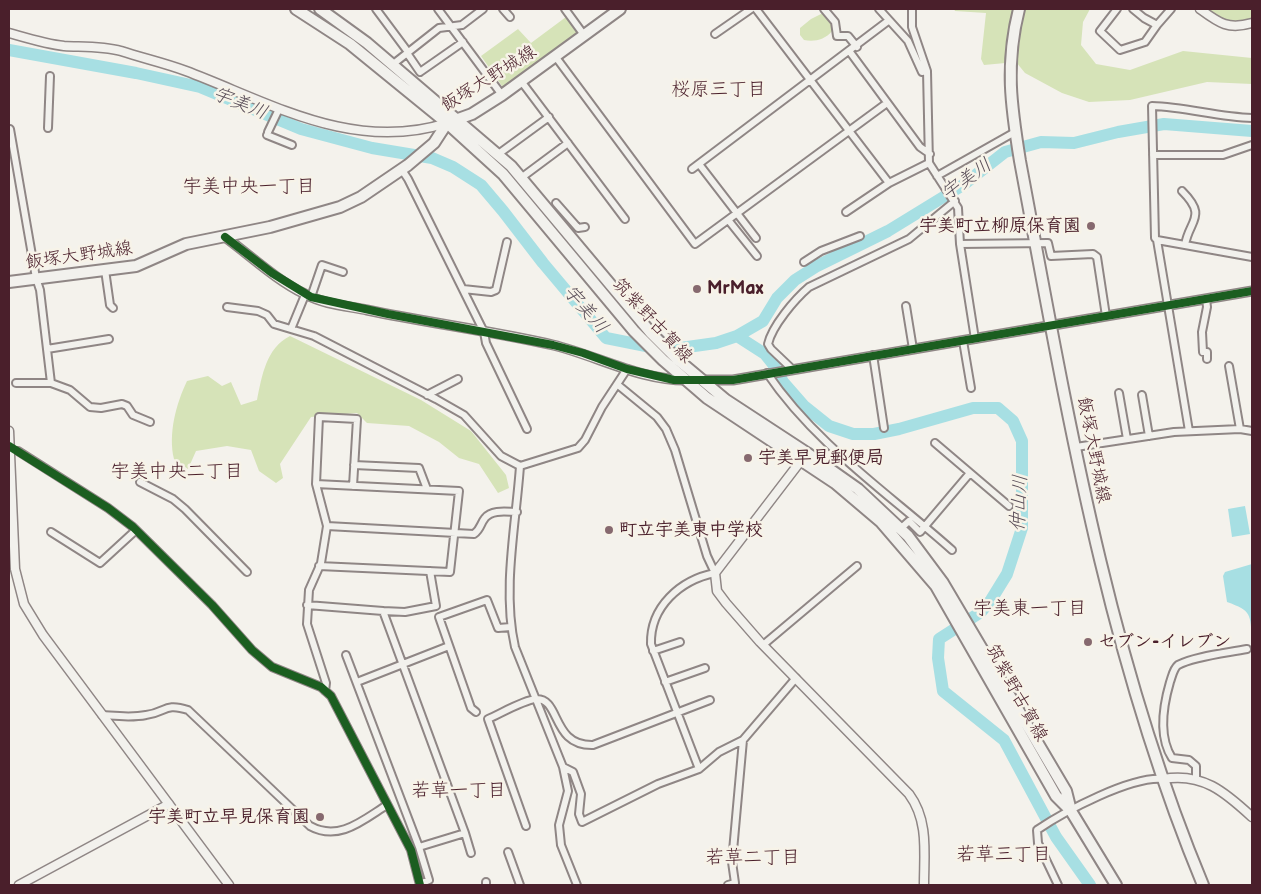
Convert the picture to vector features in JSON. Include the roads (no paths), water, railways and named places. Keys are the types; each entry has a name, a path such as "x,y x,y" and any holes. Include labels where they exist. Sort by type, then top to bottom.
{"main road":[{"name":"筑紫野古賀線","path":"296,9 350,44 497,155 521,178 650,333 677,359 726,400 804,457 881,522 936,586 970,634 1056,796 1071,811 1116,885"},
{"name":"飯塚大野城線","path":"9,282 136,266 186,244 225,237 340,207 405,168 434,143 451,121 472,114 502,95 620,9"},
{"name":"飯塚大野城線","path":"1019,9 1011,40 1010,68 1015,135 1087,508 1131,680 1172,808 1203,885"},
{"name":"筑紫野古賀線","path":"324,10 392,65 451,121 509,181 634,331 685,380 744,424 858,489 900,529 943,583 958,616"}],"street":[{"path":"376,9 420,72 463,42"},
{"path":"438,9 502,95"},
{"path":"392,65 439,28 452,28 462,25 483,9"},
{"path":"503,9 510,17"},
{"path":"565,9 584,35"},
{"path":"715,34 751,9"},
{"path":"756,9 889,183"},
{"path":"824,9 835,22 837,36 848,36 857,47"},
{"path":"879,9 888,21 908,40 922,72 928,71"},
{"path":"912,9 912,27 928,71 930,163 937,178 955,200 958,208 960,244 975,339"},
{"path":"1117,9 1100,31 1120,50 1145,42 1171,9"},
{"path":"1133,9 1157,25"},
{"path":"1200,9 1219,24 1239,27 1252,23"},
{"path":"692,170 731,138 811,82 888,21"},
{"path":"9,33 62,45 117,50 184,71 278,111 339,128 368,132 413,132 451,121"},
{"path":"850,52 920,147 930,154"},
{"path":"555,56 695,244 729,221 887,103"},
{"path":"48,128 50,76"},
{"path":"522,81 625,219"},
{"path":"1189,431 1157,240 1155,238 1152,106 1175,107 1231,118 1252,118"},
{"path":"278,111 268,134 292,145"},
{"path":"497,155 549,117"},
{"path":"10,129 36,278 40,290 51,383"},
{"path":"937,178 1015,135"},
{"path":"521,178 568,143"},
{"path":"1153,156 1223,155 1252,145"},
{"path":"846,212 889,183 930,163"},
{"path":"699,164 756,238"},
{"path":"405,168 408,178 484,332 486,343 527,429"},
{"path":"1182,190 1190,199 1195,211 1193,226 1185,245"},
{"path":"790,369 769,347 769,340 799,296 809,287 833,273 909,239 955,200"},
{"path":"550,214 558,204 578,228 586,227"},
{"path":"729,221 757,256"},
{"path":"804,262 821,251 860,236"},
{"path":"225,237 308,296 583,353 627,369 674,380 733,380 1252,291"},
{"path":"1157,240 1252,257"},
{"path":"463,288 490,292 496,290 507,242"},
{"path":"960,244 1048,243 1051,256 1093,254 1097,257 1106,316"},
{"path":"291,329 322,265 342,272"},
{"path":"105,270 110,305 114,308"},
{"path":"1206,299 1207,306 1202,332 1203,352 1207,352 1207,359"},
{"path":"906,306 913,349"},
{"path":"227,308 258,311 267,315 274,324 314,336 427,395 464,415 501,456 520,466 578,448 585,440 602,407 627,369"},
{"path":"47,349 109,339"},
{"path":"963,341 971,388"},
{"path":"873,356 884,428"},
{"path":"1229,366 1240,429"},
{"path":"767,373 783,396 817,435 952,550"},
{"path":"427,395 458,379"},
{"path":"16,384 51,383 70,390 90,407 101,408 122,404 127,406 133,415 150,422"},
{"path":"618,385 657,417 666,429 676,450 707,556 715,573 717,591 763,645 909,794 918,807 924,834 924,885"},
{"path":"1119,393 1127,439"},
{"path":"1142,395 1149,436"},
{"path":"326,691 326,683 307,624 309,590 319,566 327,526 316,484 319,418 357,419 353,486"},
{"path":"1076,447 1189,431 1240,429 1252,431"},
{"path":"9,431 11,516 15,570 24,604 43,635 229,885"},
{"path":"935,443 1009,506"},
{"path":"18,451 108,508 136,530 272,667 326,691 336,704 411,850 420,885 429,880 419,847 346,655"},
{"path":"699,769 653,651 651,635 656,618 664,603 677,589 702,576 715,573 804,457"},
{"path":"354,465 419,468 427,489"},
{"path":"520,466 510,595 510,627 515,647 564,767 568,792 559,825 561,845 577,885"},
{"path":"900,529 908,521 920,532 970,473"},
{"path":"140,482 173,500 185,509 247,572"},
{"path":"316,484 459,491 456,533 450,572 319,566"},
{"path":"327,526 474,534 481,529 485,518 493,513 517,512"},
{"path":"51,532 100,563 136,530"},
{"path":"763,645 856,566"},
{"path":"307,605 383,612 405,612 436,606 430,571"},
{"path":"476,712 471,708 438,617 488,600 498,628 510,627"},
{"path":"383,612 472,853"},
{"path":"653,651 680,642"},
{"path":"357,682 449,646"},
{"path":"1196,779 1196,766 1189,760 1172,758 1166,749 1163,706 1173,672 1177,666 1182,664 1247,649"},
{"path":"665,682 705,668"},
{"path":"564,767 573,772 581,794 579,814 582,822 658,784 699,769 719,752 743,740 796,678"},
{"path":"526,826 488,719 536,699 545,702 549,706 565,734 578,744 593,745 710,700"},
{"path":"102,715 134,717 150,715 165,707 176,706 188,710 310,826 319,831 341,832 387,805"},
{"path":"728,885 735,883 732,862 743,740"},
{"path":"1058,885 1038,843 1037,830 1054,818 1133,782 1151,778 1163,779 1183,776 1196,779 1220,790 1252,816"},
{"path":"19,885 169,804"},
{"path":"419,847 465,833"},
{"path":"508,852 520,885"}],"water":[{"path":"1245,506 1250,534 1232,537 1228,509"},
{"path":"1252,564 1252,639 1248,614 1241,608 1227,602 1223,576 1225,572"}],"waterway":[{"name":"宇美川","path":"9,50 136,73 200,87 301,129 372,148 432,158 453,167 481,185 606,338 666,350 716,343 737,336 763,321 777,298 795,280 817,266 888,231 963,185 1005,152 1041,142 1074,143 1118,132 1164,124 1252,131"},
{"name":"仲山川","path":"737,336 765,354 783,382 804,406 829,426 853,434 874,434 899,429 973,408 998,408 1013,421 1022,441 1022,528 1007,574 991,600 981,612 939,639 938,658 943,691 1004,740 1056,837 1090,885"}],"place":[{"name":"宇美町立柳原保育園","path":"1091,226"},
{"name":"MrMax","path":"697,289"},
{"name":"宇美早見郵便局","path":"748,458"},
{"name":"町立宇美東中学校","path":"609,530"},
{"name":"セブン-イレブン","path":"1088,642"},
{"name":"宇美町立早見保育園","path":"320,817"}],"district":[{"name":"桜原三丁目","path":"719,90"},
{"name":"宇美中央一丁目","path":"249,187"},
{"name":"宇美中央二丁目","path":"177,472"},
{"name":"宇美東一丁目","path":"1030,609"},
{"name":"若草一丁目","path":"459,791"},
{"name":"若草三丁目","path":"1004,855"},
{"name":"若草二丁目","path":"753,858"}]}
